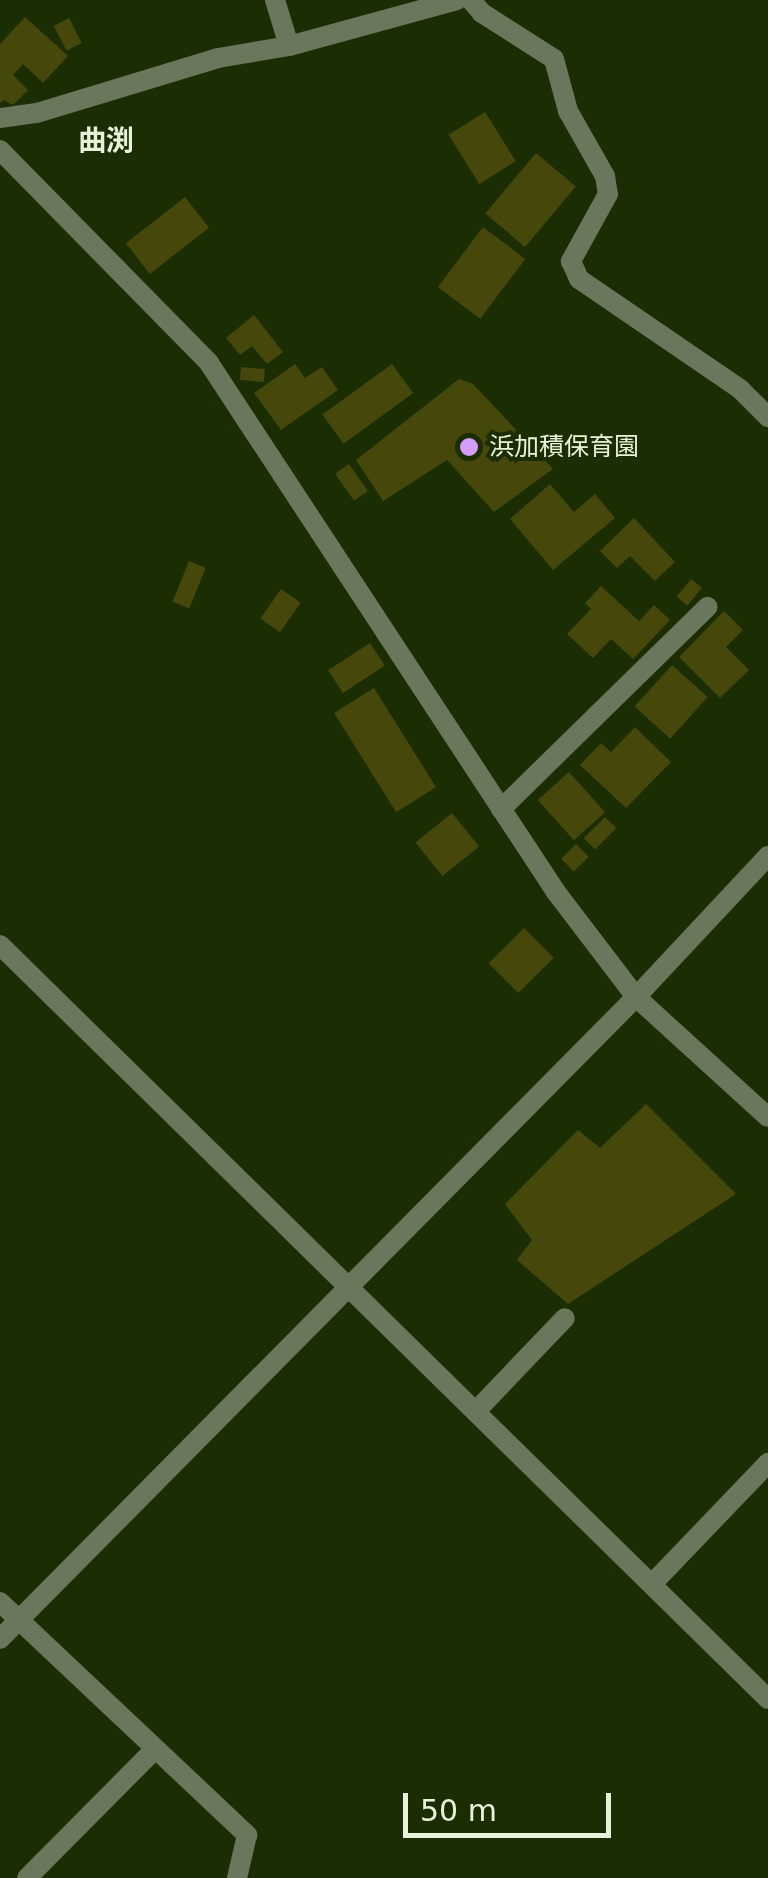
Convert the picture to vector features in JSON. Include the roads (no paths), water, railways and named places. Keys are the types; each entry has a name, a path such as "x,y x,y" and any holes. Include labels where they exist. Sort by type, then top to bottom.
{"street":[{"path":"274,0 289,46"},
{"path":"0,118 36,113 218,58 289,46 456,0"},
{"path":"471,0 482,13 554,59 568,111 606,176 608,194 571,261 579,279 740,389 768,417"},
{"path":"0,150 209,363 303,500 556,892 636,997 768,1117"},
{"path":"501,809 707,607"},
{"path":"0,1639 348,1282 636,997 768,857"},
{"path":"0,945 348,1282 768,1700"},
{"path":"477,1410 565,1318"},
{"path":"652,1584 768,1463"},
{"path":"0,1602 247,1835 237,1878"},
{"path":"26,1878 155,1748"}],"place":[{"name":"浜加積保育園","path":"469,447"}],"district":[{"name":"曲渕","path":"106,141"}]}
